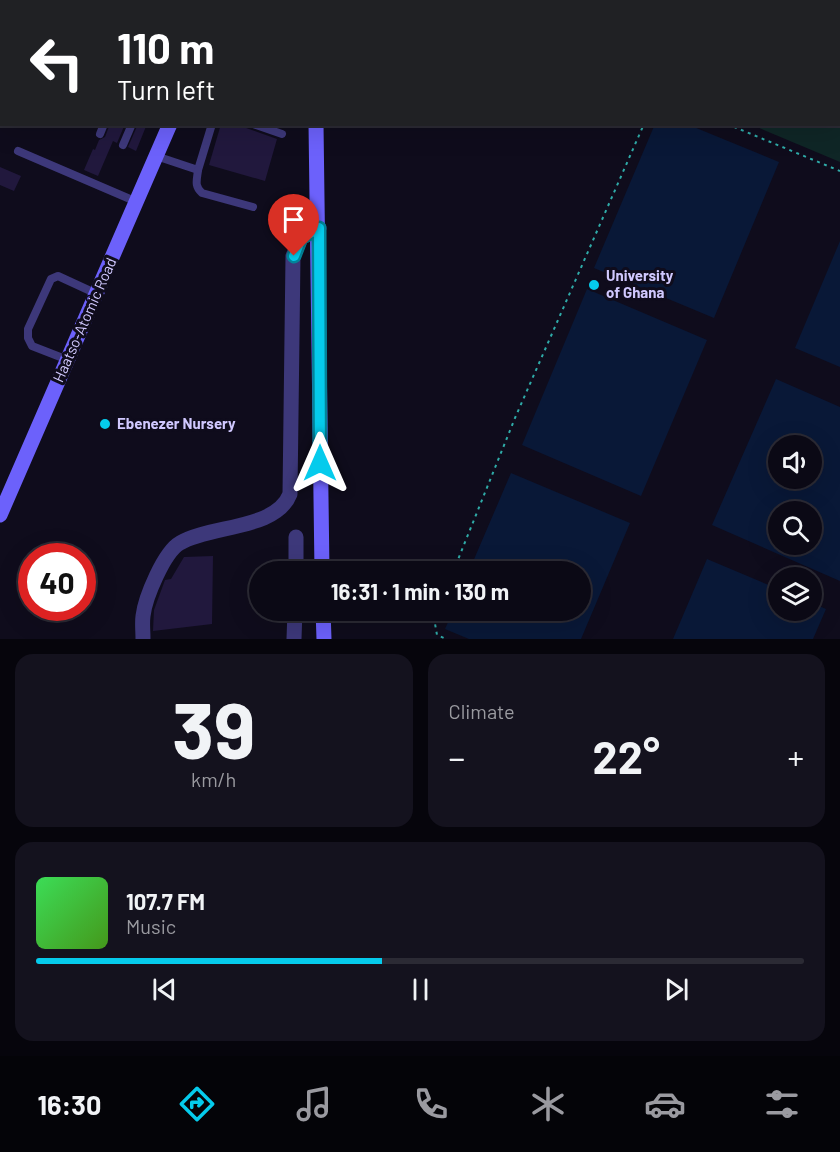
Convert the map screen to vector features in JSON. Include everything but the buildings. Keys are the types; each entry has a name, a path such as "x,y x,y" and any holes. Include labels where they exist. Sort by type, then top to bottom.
{"street":[{"name":"Haatso-Atomic Road","path":"0,515 169,126"},
{"path":"316,126 322,561"},
{"path":"142,639 143,614 159,570 178,543 272,515 286,505 290,494 294,256 301,238 319,228"},
{"path":"296,537 296,561"},
{"path":"294,639 295,621"},
{"path":"323,621 324,639"}],"lane":[{"path":"100,134 103,126"},
{"path":"123,145 131,126"},
{"path":"211,126 198,170 197,189 202,193 253,207"},
{"path":"259,126 282,134"},
{"path":"18,151 137,201"},
{"path":"156,156 198,170"},
{"path":"68,360 32,346 28,338 28,329 51,279 58,276 97,294"}],"path":[{"path":"457,561 515,418 643,126"},
{"path":"732,126 840,171"},
{"path":"435,621 437,635 446,639"}],"green space":[{"path":"754,126 840,126 840,162"}],"water":[{"path":"654,126 691,126 779,162 714,318 594,268"},
{"path":"840,241 840,367 795,348"},
{"path":"587,289 707,340 641,496 522,445"},
{"path":"776,379 840,407 840,581 822,573 822,567 808,567 781,555 822,555 822,501 768,501 768,550 712,525"},
{"path":"511,473 630,523 591,615 591,561 473,561"},
{"path":"707,559 768,585 768,621 821,621 813,639 673,639"},
{"path":"449,621 589,621 581,639 469,639 445,629"}],"place":[{"name":"University of Ghana","path":"594,285"},
{"name":"Ebenezer Nursery","path":"105,424"}],"route":[{"path":"294,256 301,238 319,228 320,463"}]}
